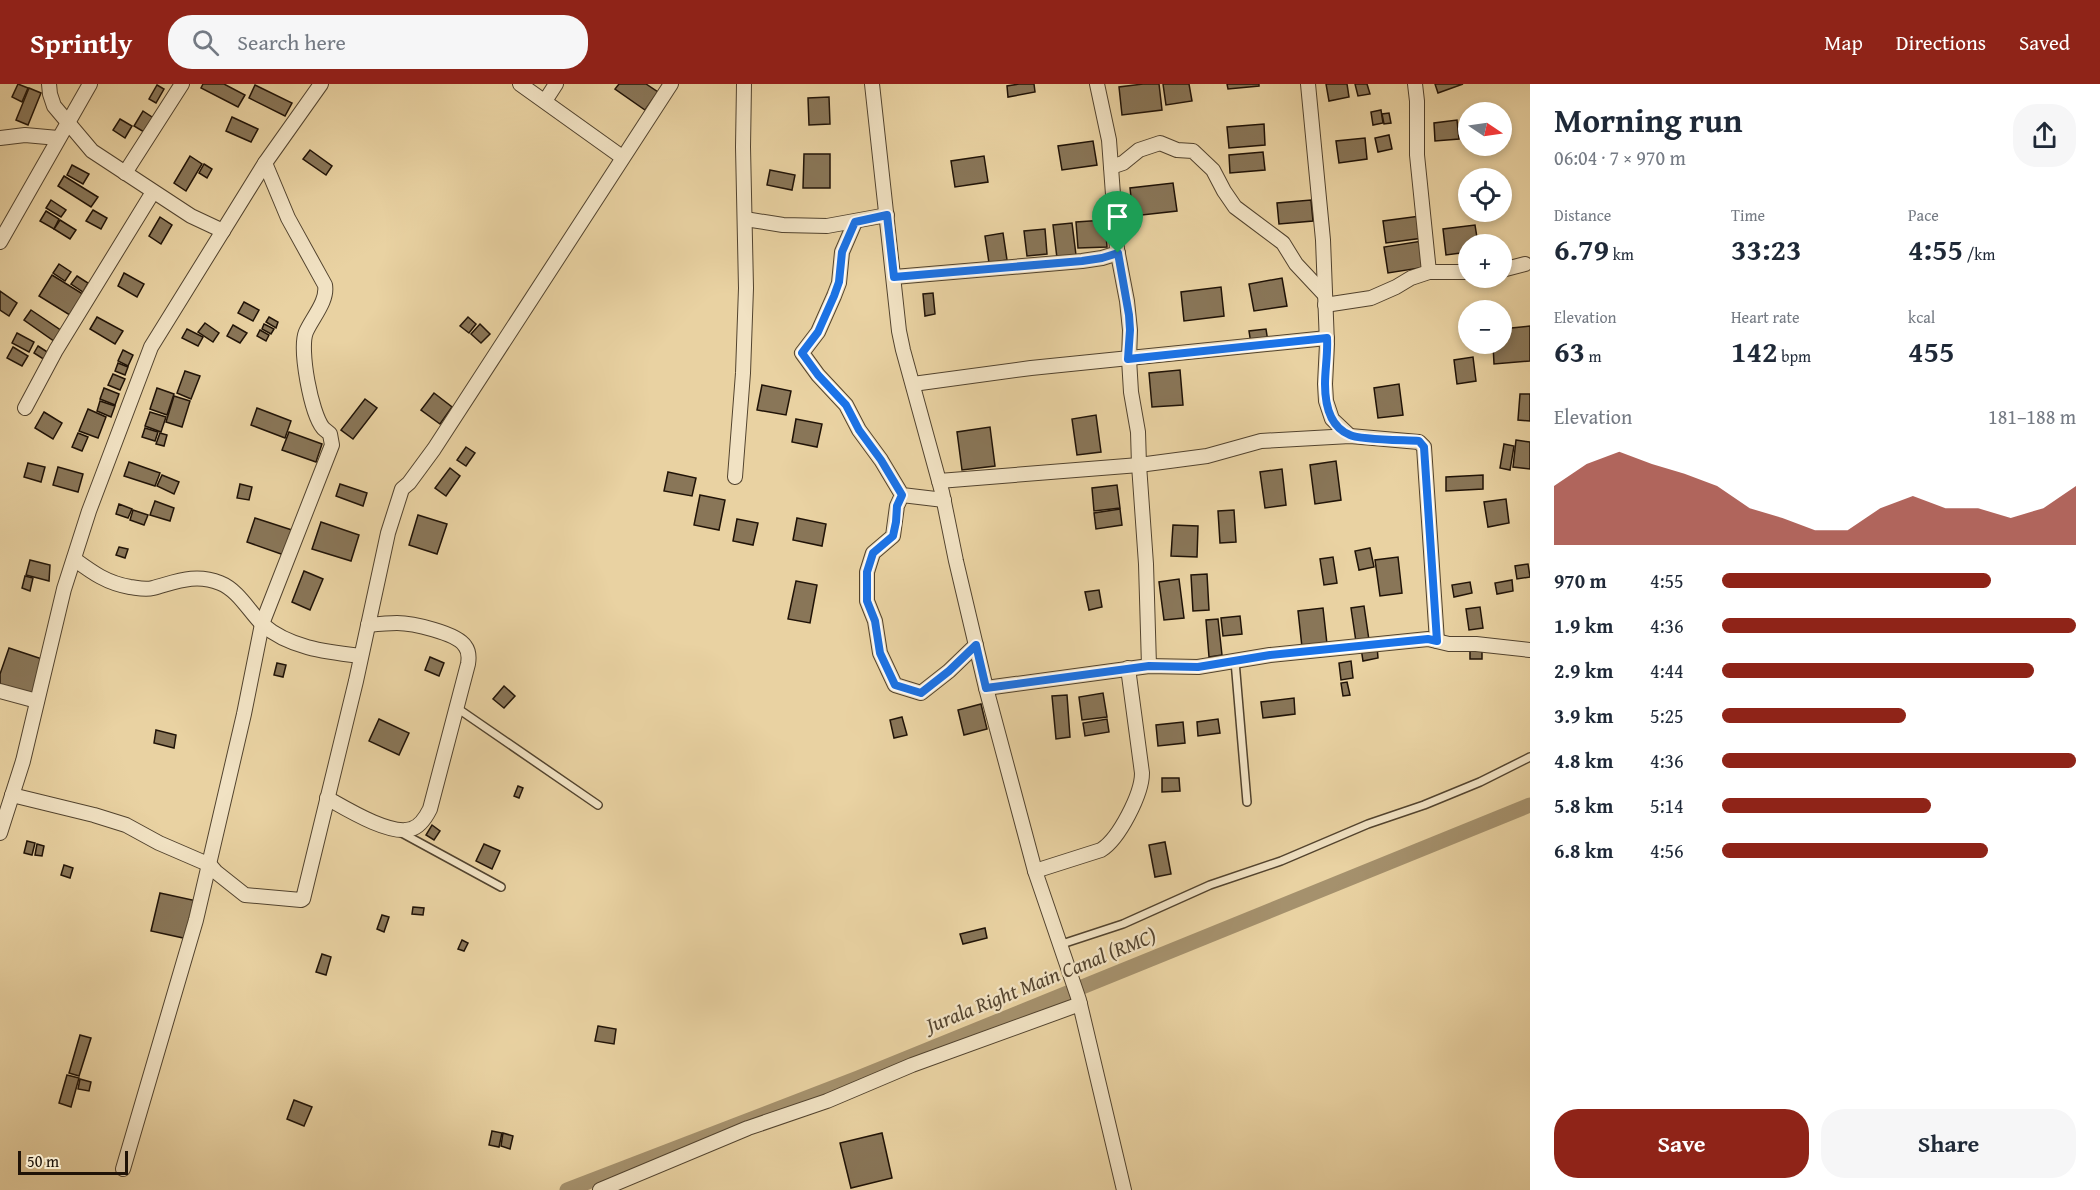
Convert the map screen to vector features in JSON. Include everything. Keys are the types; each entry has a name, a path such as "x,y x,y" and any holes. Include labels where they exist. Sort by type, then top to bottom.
{"street":[{"path":"49,84 54,106 92,151 191,216 222,231"},
{"path":"0,242 90,84"},
{"path":"125,173 182,84"},
{"path":"0,833 37,701 64,589 89,511 151,346 265,163 321,84"},
{"path":"520,84 622,157"},
{"path":"545,102 556,84"},
{"path":"12,795 126,825 159,843 210,865 245,895 301,900 305,896 388,533 402,489 434,449 671,84"},
{"path":"735,477 743,373 744,84"},
{"path":"872,84 899,331 944,500 986,688 1035,871 1079,1002 1124,1190"},
{"path":"1097,84 1106,119 1118,253 1129,315 1128,359 1131,392 1138,424 1149,666"},
{"path":"1308,84 1323,240 1327,338 1324,384 1328,411 1337,426 1350,436"},
{"path":"1415,84 1418,156 1429,272"},
{"path":"0,138 25,135 58,138"},
{"path":"1111,167 1123,163 1139,150 1161,143 1177,150 1193,151 1213,170 1235,207 1283,243 1296,264 1325,300"},
{"path":"123,1169 168,1013 185,963 210,865 262,624 326,462 332,439 322,427 310,396 304,343 306,332 325,296 325,285 288,218 265,163"},
{"path":"25,408 56,350 153,192"},
{"path":"745,219 808,227 855,222 887,215"},
{"path":"855,222 842,252 839,282 834,296 818,332 802,353 818,375 846,405 859,430 902,495 936,501 944,500"},
{"path":"894,277 1082,261 1118,253"},
{"path":"1512,268 1526,264"},
{"path":"1325,300 1371,298 1411,278 1429,272 1458,272"},
{"path":"913,384 1031,368 1327,338"},
{"path":"939,481 1139,465 1207,456 1261,441 1350,436 1422,443 1437,641"},
{"path":"902,495 897,506 893,536 873,553 867,572 867,601 875,621 880,653 888,671 895,685 921,693 949,671 976,645"},
{"path":"74,559 106,581 144,589 178,580 200,579 221,583 275,634 293,643 361,656"},
{"path":"327,798 355,814 394,829 411,830 420,824 430,809 457,708 469,656 461,641 412,625 399,623 368,625"},
{"path":"986,688 1128,668 1149,666 1184,668 1270,655 1428,639 1449,644 1476,644 1530,650"},
{"path":"1035,871 1109,846 1139,791 1142,773 1128,668"},
{"path":"0,691 37,701"},
{"path":"600,1190 748,1128 827,1101 912,1065 1079,1002"}],"lane":[{"path":"1235,661 1247,802"},
{"path":"457,708 598,805"},
{"path":"1060,947 1123,924 1210,885 1281,861 1368,824 1424,805 1530,758"},
{"path":"394,829 501,887"}],"building":[{"path":"18,84 28,88 22,102 12,97"},
{"path":"203,84 224,84 245,95 238,107 201,88"},
{"path":"619,84 646,84 658,92 645,110 615,89"},
{"path":"1034,84 1035,92 1008,97 1007,86"},
{"path":"1159,84 1162,110 1122,115 1119,87"},
{"path":"1163,84 1189,84 1192,101 1166,105"},
{"path":"1227,84 1259,84 1259,86 1228,89"},
{"path":"1326,84 1347,84 1349,97 1329,101"},
{"path":"1355,84 1367,84 1370,94 1358,96"},
{"path":"1435,84 1463,84 1438,93"},
{"path":"157,85 164,89 156,103 149,99"},
{"path":"255,85 292,103 285,116 249,98"},
{"path":"29,88 41,93 28,125 16,120"},
{"path":"829,97 830,124 809,125 808,98"},
{"path":"1381,110 1383,123 1373,125 1371,112"},
{"path":"143,111 158,121 149,135 134,126"},
{"path":"1389,113 1391,123 1384,124 1382,114"},
{"path":"232,117 258,129 251,142 226,131"},
{"path":"120,119 132,126 125,138 113,130"},
{"path":"1457,120 1458,139 1435,141 1434,123"},
{"path":"1264,124 1265,145 1229,148 1227,127"},
{"path":"1389,135 1392,149 1378,152 1375,138"},
{"path":"1365,138 1367,159 1339,163 1336,141"},
{"path":"1093,141 1097,165 1062,170 1058,146"},
{"path":"310,150 332,166 326,175 303,159"},
{"path":"1263,152 1265,170 1230,173 1229,155"},
{"path":"804,154 830,154 830,188 803,188"},
{"path":"190,156 202,164 186,191 174,183"},
{"path":"984,156 988,182 955,187 951,161"},
{"path":"204,164 212,169 207,178 199,173"},
{"path":"72,165 89,174 83,184 67,175"},
{"path":"770,170 795,175 792,190 767,185"},
{"path":"64,176 98,197 91,207 58,186"},
{"path":"1173,183 1177,211 1133,216 1130,188"},
{"path":"51,200 66,210 61,217 46,208"},
{"path":"1311,200 1313,221 1279,224 1277,203"},
{"path":"93,210 107,218 101,229 86,221"},
{"path":"46,211 59,219 54,229 40,221"},
{"path":"1420,216 1423,238 1386,243 1383,221"},
{"path":"160,217 172,225 161,244 149,236"},
{"path":"60,220 76,230 70,239 54,229"},
{"path":"1105,220 1107,247 1078,248 1076,222"},
{"path":"1072,223 1076,255 1057,258 1053,225"},
{"path":"1475,225 1476,234 1458,234 1458,253 1446,255 1443,229"},
{"path":"1045,229 1047,254 1027,256 1024,231"},
{"path":"1003,233 1007,260 989,263 985,236"},
{"path":"1422,241 1426,267 1388,273 1384,247"},
{"path":"59,264 71,272 65,281 53,273"},
{"path":"124,273 144,284 137,297 118,286"},
{"path":"52,275 86,296 73,317 39,296"},
{"path":"77,276 88,283 83,292 71,284"},
{"path":"1282,278 1287,306 1254,311 1249,284"},
{"path":"1221,287 1224,316 1184,321 1181,292"},
{"path":"0,291 17,303 9,316 0,310"},
{"path":"933,293 935,314 925,316 923,294"},
{"path":"244,302 259,310 253,321 238,313"},
{"path":"31,310 65,333 58,344 24,320"},
{"path":"97,317 123,331 115,344 90,329"},
{"path":"269,317 278,322 276,328 266,322"},
{"path":"468,317 476,324 469,333 460,326"},
{"path":"205,323 219,333 213,342 198,332"},
{"path":"264,324 274,329 271,334 262,329"},
{"path":"480,324 490,334 481,343 471,334"},
{"path":"233,325 247,333 240,343 227,336"},
{"path":"1530,326 1530,361 1494,364 1494,354 1512,354 1512,328"},
{"path":"187,329 203,337 198,346 182,338"},
{"path":"1266,329 1268,342 1251,344 1249,331"},
{"path":"260,330 269,335 266,341 257,336"},
{"path":"17,333 34,342 29,352 12,343"},
{"path":"38,346 52,355 48,362 34,353"},
{"path":"13,347 28,356 22,366 7,358"},
{"path":"123,350 133,355 128,366 118,361"},
{"path":"1473,357 1476,381 1457,384 1454,360"},
{"path":"118,363 128,367 125,375 115,371"},
{"path":"1180,370 1183,405 1152,407 1149,373"},
{"path":"185,371 200,376 191,399 177,393"},
{"path":"113,374 125,379 120,390 108,385"},
{"path":"1399,384 1403,415 1378,418 1374,388"},
{"path":"762,385 791,391 786,415 757,410"},
{"path":"104,388 119,394 115,405 100,399"},
{"path":"157,388 174,394 167,415 150,409"},
{"path":"434,393 452,407 440,424 421,410"},
{"path":"1520,394 1530,394 1530,421 1518,420"},
{"path":"174,396 190,401 182,427 166,422"},
{"path":"365,399 377,408 353,439 341,430"},
{"path":"100,401 115,406 111,417 97,411"},
{"path":"257,408 291,421 285,438 251,425"},
{"path":"88,409 106,417 98,438 79,431"},
{"path":"44,412 62,423 53,439 35,428"},
{"path":"150,412 166,417 161,432 145,426"},
{"path":"1096,415 1101,452 1077,455 1072,419"},
{"path":"796,419 822,424 817,447 792,442"},
{"path":"990,427 995,466 962,470 957,432"},
{"path":"145,428 158,432 155,441 142,437"},
{"path":"289,432 322,444 316,462 282,450"},
{"path":"78,433 88,437 82,451 72,447"},
{"path":"160,433 167,435 164,446 156,444"},
{"path":"1516,440 1530,442 1530,469 1513,467"},
{"path":"1504,444 1514,446 1510,470 1500,468"},
{"path":"466,447 475,453 466,466 457,460"},
{"path":"1336,461 1341,500 1315,504 1310,465"},
{"path":"129,462 160,473 155,486 124,476"},
{"path":"28,463 45,467 41,482 24,477"},
{"path":"58,467 83,474 78,492 53,485"},
{"path":"450,468 460,476 446,496 435,488"},
{"path":"1282,469 1286,505 1265,508 1260,472"},
{"path":"668,472 696,478 692,496 664,491"},
{"path":"162,475 179,482 174,494 157,486"},
{"path":"1483,475 1483,489 1446,491 1446,477"},
{"path":"240,484 252,487 249,500 237,498"},
{"path":"340,484 367,493 363,506 336,496"},
{"path":"1117,485 1120,508 1094,511 1092,488"},
{"path":"700,495 725,500 719,530 694,525"},
{"path":"1506,499 1509,523 1488,527 1484,502"},
{"path":"155,501 174,508 170,521 150,515"},
{"path":"119,504 132,509 128,518 116,514"},
{"path":"1120,509 1122,525 1096,529 1094,513"},
{"path":"133,510 148,515 144,525 130,520"},
{"path":"1234,510 1236,542 1220,543 1218,511"},
{"path":"418,515 447,524 437,554 409,545"},
{"path":"255,518 292,530 284,555 247,542"},
{"path":"797,518 826,524 822,546 793,540"},
{"path":"737,519 758,523 753,545 733,541"},
{"path":"321,522 359,535 351,561 312,549"},
{"path":"1173,525 1198,526 1197,557 1171,556"},
{"path":"119,547 128,549 125,558 116,555"},
{"path":"1370,548 1374,567 1359,570 1355,551"},
{"path":"1333,557 1337,583 1324,585 1320,559"},
{"path":"1398,557 1402,593 1380,596 1375,560"},
{"path":"30,560 50,565 49,581 26,575"},
{"path":"1528,564 1530,577 1517,579 1515,566"},
{"path":"304,571 323,579 310,610 292,602"},
{"path":"1207,574 1209,610 1193,611 1191,575"},
{"path":"25,576 33,578 30,591 22,588"},
{"path":"1179,579 1184,618 1164,620 1159,582"},
{"path":"1512,580 1513,591 1497,594 1495,583"},
{"path":"796,581 817,585 810,623 788,619"},
{"path":"1470,582 1472,593 1454,597 1452,585"},
{"path":"1099,590 1102,607 1089,610 1085,592"},
{"path":"1364,606 1369,640 1356,642 1351,608"},
{"path":"1480,607 1483,628 1469,630 1466,609"},
{"path":"1323,608 1327,644 1302,647 1298,611"},
{"path":"1240,616 1242,634 1223,636 1221,618"},
{"path":"1218,619 1222,655 1209,657 1206,620"},
{"path":"1470,645 1482,645 1482,659 1470,659"},
{"path":"1377,646 1378,658 1363,661 1361,648"},
{"path":"9,648 45,660 33,697 0,686 0,674"},
{"path":"430,657 444,663 439,676 425,670"},
{"path":"1351,661 1353,678 1341,680 1339,663"},
{"path":"277,663 286,665 283,677 274,675"},
{"path":"1347,682 1350,695 1343,696 1341,683"},
{"path":"504,686 515,696 504,708 493,699"},
{"path":"1103,693 1107,717 1082,720 1079,697"},
{"path":"1067,695 1070,737 1056,739 1052,696"},
{"path":"1294,698 1295,714 1263,718 1261,702"},
{"path":"981,704 987,729 964,735 958,710"},
{"path":"902,717 907,735 894,738 890,720"},
{"path":"379,719 409,733 399,755 369,741"},
{"path":"1107,719 1109,732 1085,736 1083,723"},
{"path":"1218,719 1220,733 1198,736 1197,722"},
{"path":"1183,722 1185,743 1158,746 1156,725"},
{"path":"156,730 176,735 174,748 154,743"},
{"path":"1162,778 1179,778 1180,791 1162,792"},
{"path":"518,786 523,788 519,798 514,796"},
{"path":"432,825 440,831 434,840 426,835"},
{"path":"27,841 35,843 32,855 24,853"},
{"path":"1165,842 1171,874 1155,877 1149,845"},
{"path":"37,844 44,846 42,856 35,855"},
{"path":"484,844 500,851 492,869 476,861"},
{"path":"64,865 73,868 70,878 61,875"},
{"path":"160,893 197,901 188,939 151,931"},
{"path":"413,907 424,908 423,915 412,914"},
{"path":"382,915 389,917 384,932 377,929"},
{"path":"985,928 987,938 963,944 960,934"},
{"path":"462,940 468,943 464,951 458,949"},
{"path":"322,954 331,957 326,975 316,972"},
{"path":"598,1026 616,1029 614,1044 595,1041"},
{"path":"80,1035 91,1038 79,1076 69,1073"},
{"path":"67,1075 79,1078 71,1107 59,1103"},
{"path":"80,1079 91,1082 89,1091 78,1089"},
{"path":"294,1100 312,1107 304,1126 287,1119"},
{"path":"492,1131 502,1133 499,1147 489,1145"},
{"path":"503,1133 513,1136 510,1149 501,1146"},
{"path":"882,1133 892,1178 851,1188 840,1143"}],"waterway":[{"name":"Jurala Right Main Canal (RMC)","path":"567,1190 858,1078 1530,805"}],"route":[{"path":"887,215 894,277 1082,261 1118,253 1129,315 1128,359 1327,338 1324,384 1328,411 1337,426 1350,436 1422,443 1437,641 1428,639 1270,655 1198,667 1149,666 986,688 976,645 933,685 921,693 895,685 880,653 875,621 867,601 867,572 873,553 893,536 897,506 902,495 859,430 846,405 818,375 802,353 818,332 834,296 839,282 842,252 849,233 855,222 887,215"}]}
